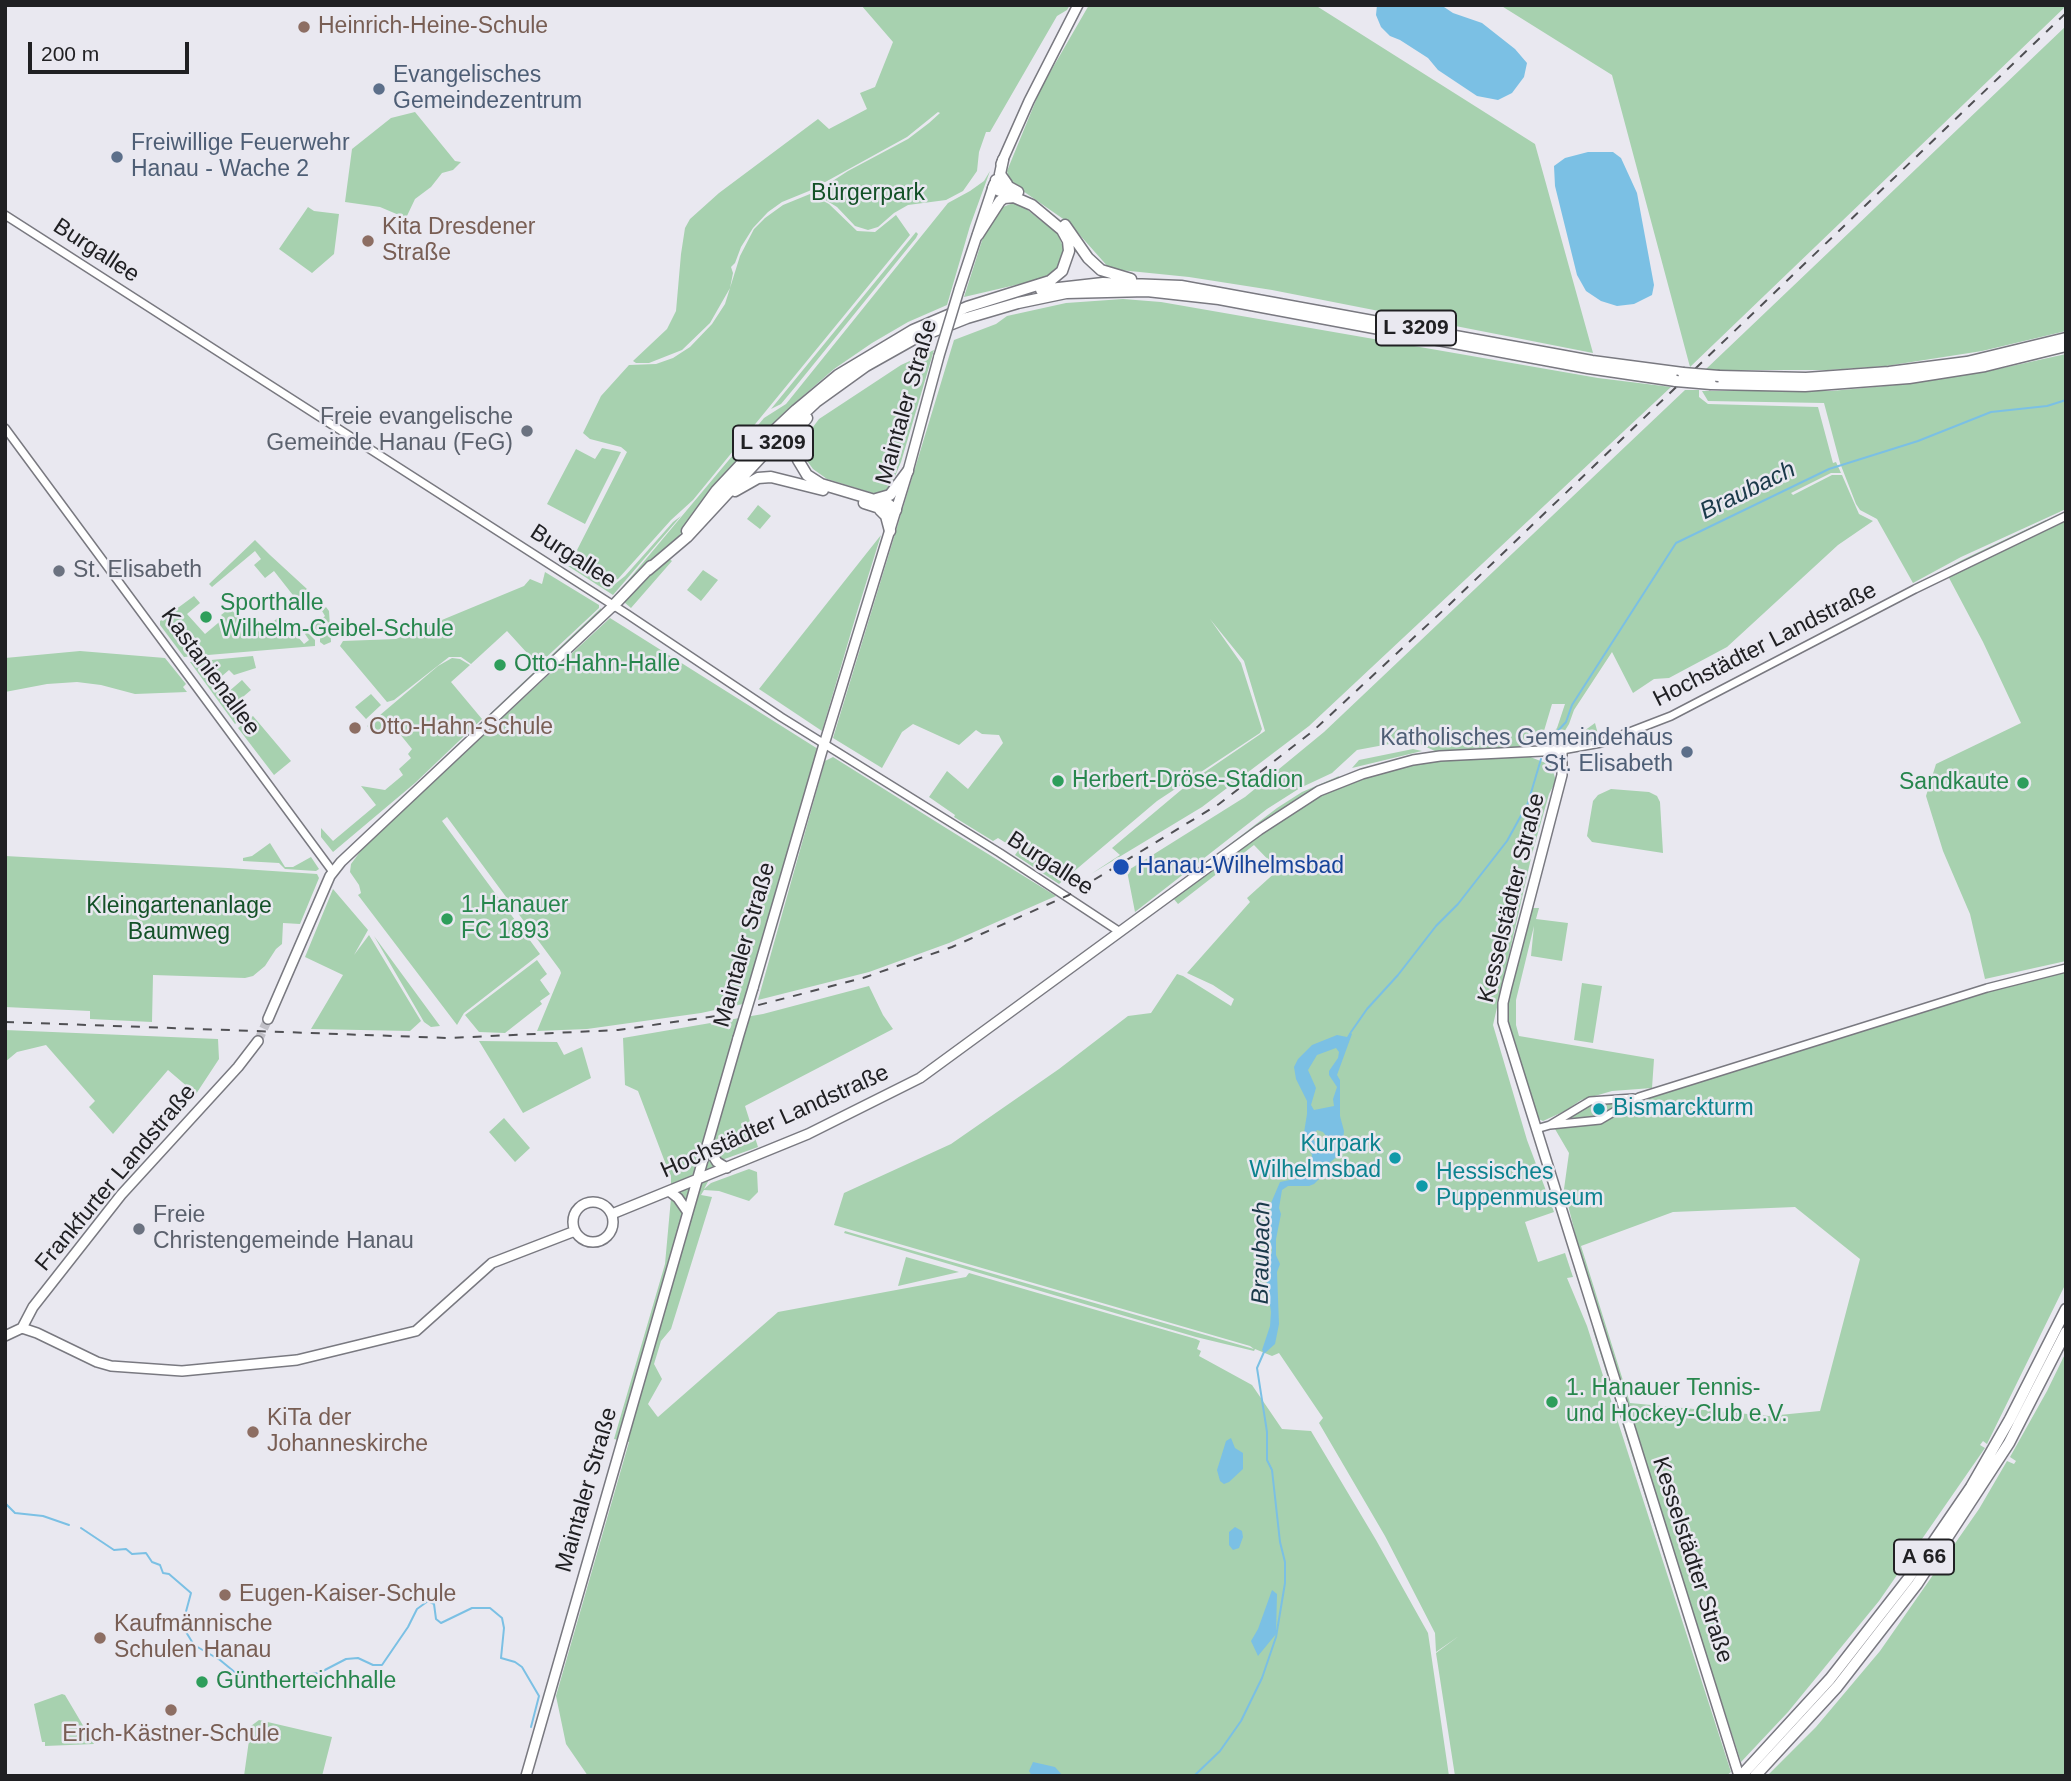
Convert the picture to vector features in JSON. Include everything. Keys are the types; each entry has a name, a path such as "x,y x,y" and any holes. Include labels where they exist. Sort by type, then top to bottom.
{"highway":[{"path":"1003,160 1002,178 1016,194 1057,224 1066,235 1069,251 1066,265 1057,277 1009,295"},
{"path":"994,184 1016,194 1065,225 1088,258 1101,270 1149,283"},
{"path":"978,235 1000,201 1016,194"},
{"name":"L 3209","path":"613,606 682,536 736,469 821,387 858,361 913,330 967,307 1009,295 1103,283 1149,283 1222,292 1680,377"},
{"name":"L 3209","path":"648,570 687,537 785,431 841,383 876,359 914,339 989,311 1066,293 1133,291 1219,299 1576,366 1805,386 1909,378 2011,361 2066,346"},
{"name":"L 3209","path":"1715,380 1806,378 1889,372 1967,362 2066,338"},
{"path":"841,383 802,423 796,443 798,460 804,471 816,482 874,503 886,516 890,531"},
{"path":"874,503 890,495 908,471"},
{"path":"712,511 739,487 764,477 888,504 896,510"},
{"name":"A 66","path":"1740,1776 1830,1679 1908,1579 1971,1487 2010,1419 2066,1309"},
{"name":"A 66","path":"1755,1776 1837,1687 1917,1584 2009,1443 2066,1332"}],"main road":[{"name":"Maintaler Straße","path":"526,1776 687,1211 824,744 908,471 959,290 1008,147 1078,5"},
{"name":"L 3209","path":"268,1018 333,872 344,858 613,606"},
{"name":"Hochstädter Landstraße","path":"612,1214 808,1134 920,1077 1287,810 1340,782 1383,767 1421,759 1562,750"},
{"name":"Kesselstädter Straße","path":"1562,750 1562,775 1502,1014 1505,1031 1740,1776"},
{"name":"Frankfurter Landstraße","path":"22,1328 33,1307 121,1195 238,1067 258,1041"},
{"path":"707,1146 717,1161 727,1168"},
{"path":"669,1191 687,1211"},
{"path":"585,1203 600,1203 612,1214 612,1226 608,1235 601,1240 587,1241 575,1231 572,1224 574,1213 585,1203"},
{"path":"5,1336 22,1328 37,1332 97,1362 111,1366 182,1371 297,1360 410,1334 423,1326 487,1266 575,1231"}],"street":[{"name":"Burgallee","path":"5,215 1120,932"},
{"name":"Kastanienallee","path":"5,428 333,872"},
{"name":"Hochstädter Landstraße","path":"1562,750 1601,743 1671,716 2066,516"},
{"path":"1550,1125 1590,1101 1634,1098 1987,988 2066,968"},
{"path":"1536,1129 1600,1120 1634,1098"}],"green space":[{"name":"Bürgerpark","path":"861,5 1070,5 1057,16 990,132 986,132 979,152 977,171 963,191 946,200 908,205 878,227 868,230 855,226 837,207 814,193 848,171 908,139 940,113 938,112 907,137 809,191 782,202 768,212 753,228 741,247 731,267 733,273 730,288 710,323 682,350 649,363 636,363 633,361 667,329 676,311 681,254 685,228 690,219 719,193 818,119 829,129 867,109 860,93 875,87 893,42"},
{"path":"1089,5 1315,5 1535,144 1593,353 1272,290 1189,277 1110,269 1069,223 1010,182 1007,171 1041,88"},
{"path":"1500,5 2066,6 1690,367 1612,75"},
{"path":"2066,26 2066,331 1982,351 1886,366 1828,370 1705,370"},
{"path":"415,112 455,161 461,162 453,170 442,173 431,187 415,199 406,218 380,207 345,202 352,149 391,118"},
{"path":"990,171 970,226 947,305 908,322 872,343 834,369 796,402 713,488 676,540 617,598 615,596 764,418 786,404 948,203 984,181"},
{"path":"810,194 829,204 857,231 875,232 896,215 910,235 693,500 671,520 618,579 607,579 588,567 593,562 576,552 627,452 621,447 590,439 583,433 601,396 629,365 656,364 673,358 690,347 712,324 725,304 740,256 754,229 783,205"},
{"path":"1013,203 1020,204 1058,234 1063,247 1059,265 1053,273 1037,280 964,297 986,228 998,209"},
{"path":"308,207 314,211 339,214 334,254 312,273 279,249"},
{"path":"916,232 916,238 796,386 781,404 771,409"},
{"path":"1123,299 1161,302 1598,378 1671,387 1309,726 1202,807 1091,874 1120,855 1112,848 1193,780 1265,731 1244,661 1210,619 1241,663 1262,729 1260,733 1157,801 1059,884 1015,855 1020,848 998,838 993,841 954,817 955,815 929,797 947,771 968,789 1003,743 999,735 982,734 976,730 959,745 913,724 902,732 882,768 833,738 954,340 996,324 1007,316 1066,303"},
{"path":"934,350 901,462 886,493 879,495 827,479 813,469 805,458 803,445 819,419 901,365"},
{"path":"2066,354 2066,509 1961,557 1913,583 1877,519 1860,510 1856,504 1840,463 1824,403 1708,401 1702,391 1831,391 1907,384 1998,369"},
{"path":"1685,390 1699,390 1699,397 1708,404 1818,407 1833,463 1836,462 1841,473 1831,473 1791,493 1793,495 1832,475 1842,475 1859,514 1873,521 1838,545 1727,647 1669,678 1654,679 1633,693 1612,652 1574,710 1561,737 1577,736 1595,723 1599,738 1542,746 1557,728 1565,704 1552,704 1541,741 1518,748 1435,751 1411,740 1357,750 1332,773 1300,788 1267,809 1135,912 1127,871 1245,797 1324,732"},
{"path":"602,448 621,452 585,524 547,504 576,449 595,459"},
{"path":"758,505 771,516 760,529 747,519"},
{"path":"681,516 613,595 568,566 580,566 605,583 615,584"},
{"path":"2046,520 2047,522 1918,585 1962,560"},
{"path":"2066,520 2066,961 1985,979 1970,914 1943,851 1926,796 1936,764 2021,723 1948,576"},
{"path":"881,535 857,612 822,731 759,689"},
{"path":"255,540 307,589 296,599 274,571 265,578 254,565 261,559 255,551 212,587 209,584"},
{"path":"668,558 672,561 631,608 624,602 651,573"},
{"path":"703,570 718,580 701,601 687,590"},
{"path":"545,572 599,605 599,608 538,665 507,631 471,664 461,657 449,657 394,700 387,702 340,646 343,641 396,639 524,586 530,579 542,584"},
{"path":"194,596 200,603 187,614 205,634 224,618 221,615 230,608 253,635 259,631 263,638 274,629 268,626 280,616 304,644 309,640 305,634 307,632 315,640 315,646 184,657 160,625 160,621"},
{"path":"326,607 329,611 331,642 324,645 320,642 320,633 313,627 325,616 322,611"},
{"path":"601,608 601,613 365,833"},
{"path":"610,618 818,749 743,1004 701,1013 587,1029 537,1031 560,970 447,817 442,821 540,954 464,1013 457,1025 358,895 361,893 350,872 351,864 365,845"},
{"path":"80,651 165,658 186,684 183,687 187,692 135,694 77,682 47,684 5,692 5,658"},
{"path":"253,656 256,668 234,675 229,670 215,682 245,716 235,724 190,662"},
{"path":"452,658 470,665 451,682 482,719 415,783 333,852 321,837 321,828 333,841 376,805 361,786 385,790 403,775 399,769 411,758 408,754 412,749 391,723 374,733 367,726 438,666"},
{"path":"242,680 251,690 237,702 227,693"},
{"path":"371,694 381,705 366,719 355,707"},
{"path":"253,716 291,761 274,775 238,728"},
{"path":"1413,749 1422,751 1352,768 1359,760"},
{"path":"1525,755 1551,765 1556,781 1549,794 1532,854 1493,1025 1527,1140 1554,1212 1525,1222 1538,1262 1565,1253 1573,1277 1567,1278 1587,1326 1731,1772 1726,1776 1455,1776 1436,1653 1459,1636 1436,1652 1435,1633 1385,1536 1319,1423 1323,1418 1279,1353 1272,1356 1255,1349 1254,1351 1196,1337 844,1233 845,1231 1254,1349 834,1225 844,1193 951,1144 1059,1069 1128,1016 1151,1013 1177,974 1231,1006 1234,999 1187,973 1250,902 1247,898 1278,870 1254,845 1178,904 1173,898 1296,807 1353,779 1414,762"},
{"path":"833,757 1056,896 949,943 869,972 758,1000 825,761"},
{"path":"1339,776 1338,781 1169,891 1277,808 1302,792"},
{"path":"1611,789 1649,792 1657,796 1660,802 1663,853 1592,842 1587,836 1593,801 1598,795"},
{"path":"270,843 285,867 293,867 311,857 319,869 285,869 279,863 243,861 243,858 252,856"},
{"name":"Kleingartenanlage Baumweg","path":"5,856 317,874 319,878 300,924 283,923 282,944 265,966 253,976 153,975 152,1022 90,1019 90,1011 5,1007"},
{"path":"333,889 368,930 354,955 369,935 421,1021 410,1031 311,1029 343,975 305,957"},
{"path":"1530,908 1539,908 1536,919 1568,923 1562,961 1531,956 1534,926 1516,1000 1519,1036 1654,1059 1652,1088 1612,1091 1581,1100 1543,1121 1536,1118 1506,1017 1506,1004"},
{"path":"374,936 440,1026 431,1027 424,1022"},
{"path":"537,960 547,974 540,980 550,994 540,1001 542,1004 505,1033 479,1032 465,1015"},
{"path":"2066,971 2066,1283 1987,1444 1983,1441 1980,1445 1985,1448 1879,1601 1788,1712 1741,1762 1642,1456 1578,1245 1564,1189 1569,1153 1555,1129 1589,1124 1635,1101 1988,991","holes":["1795,1207 1860,1259 1820,1411 1769,1416 1630,1403 1581,1246 1673,1212"]},
{"path":"1582,983 1602,986 1593,1043 1574,1040"},
{"path":"869,986 893,1029 745,1106 758,1147 719,1161 704,1189 711,1183 749,1169 757,1172 758,1192 749,1201 719,1191 704,1190 701,1195 712,1197 671,1329 661,1341 654,1364 662,1379 648,1404 658,1417 778,1312 966,1277 969,1273 1196,1339 1200,1341 1197,1349 1201,1351 1199,1356 1252,1385 1282,1429 1311,1431 1376,1540 1428,1633 1449,1776 588,1776 566,1744 556,1696 629,1442 614,1439 665,1264 671,1198 671,1178 638,1091 625,1085 623,1038 763,1014"},
{"path":"5,1030 218,1039 219,1059 196,1094 168,1070 113,1134 89,1107 95,1101 46,1045 17,1052 5,1062"},
{"path":"479,1041 557,1042 564,1055 582,1047 591,1078 523,1113"},
{"path":"1615,1102 1615,1109 1600,1118 1570,1119 1569,1115 1590,1103"},
{"path":"504,1118 530,1148 515,1162 489,1132"},
{"path":"906,1257 959,1272 898,1286"},
{"path":"1597,1329 1638,1460 1634,1461 1593,1330"},
{"path":"2066,1352 2066,1776 1767,1776 1816,1727 1880,1651 1979,1509 2007,1461 2014,1464 2016,1461 2010,1457"},
{"path":"1638,1466 1733,1765 1731,1766 1636,1467"},
{"path":"62,1694 94,1744 45,1746 45,1742 42,1742 34,1704"},
{"path":"259,1720 332,1737 322,1776 244,1776 251,1726"}],"water":[{"path":"1377,5 1441,5 1453,13 1482,23 1515,49 1527,63 1524,77 1512,93 1498,100 1477,96 1438,70 1428,58 1390,36 1381,27 1376,15"},
{"path":"1588,152 1613,152 1621,158 1637,193 1654,285 1652,295 1634,304 1617,306 1601,301 1586,291 1577,275 1555,186 1554,166 1565,158"},
{"path":"1350,1032 1352,1034 1337,1075 1340,1080 1340,1116 1344,1131 1342,1152 1325,1167 1314,1184 1288,1186 1282,1190 1276,1239 1276,1255 1280,1264 1277,1272 1279,1324 1275,1344 1265,1353 1262,1350 1270,1326 1271,1312 1266,1277 1272,1250 1269,1236 1271,1203 1280,1182 1309,1176 1312,1155 1303,1139 1307,1101 1296,1079 1294,1067 1312,1045 1337,1035 1347,1037","holes":["1336,1048 1339,1052 1338,1058 1329,1071 1337,1087 1334,1106 1314,1110 1311,1105 1316,1088 1308,1070 1317,1055","1317,1130 1327,1137 1326,1150 1321,1150 1312,1138"]},
{"path":"1231,1438 1235,1448 1243,1453 1243,1469 1224,1484 1220,1481 1217,1470 1226,1441"},
{"path":"1235,1527 1242,1531 1243,1537 1239,1548 1233,1550 1229,1545 1229,1532"},
{"path":"1272,1590 1277,1594 1276,1634 1258,1656 1251,1641"},
{"path":"1033,1762 1055,1767 1063,1776 1032,1776 1029,1771"}],"waterway":[{"name":"Braubach","path":"1544,746 1566,722 1572,705 1676,543 1829,469 1918,441 1991,412 2047,406 2066,400"},
{"name":"Braubach","path":"1351,1032 1367,1009 1398,975 1436,926 1458,904 1507,841 1528,803 1541,759"},
{"name":"Braubach","path":"1194,1776 1220,1751 1241,1721 1262,1678 1276,1637 1285,1583 1285,1562 1280,1542 1272,1470 1267,1460 1267,1432 1257,1368 1264,1352"},
{"path":"5,1503 15,1513 43,1516 69,1525"},
{"path":"81,1528 114,1550 126,1549 132,1554 146,1553 152,1562 160,1565 163,1573 169,1574 191,1593 184,1619 186,1632 194,1645 220,1660 237,1674 258,1681"},
{"path":"282,1678 319,1673 346,1659 358,1658 373,1665 382,1665 417,1609 428,1601 434,1604 436,1619 441,1623 472,1608 490,1608 502,1618 504,1628 501,1658 522,1667 539,1696 531,1727"}],"tunnel":[{"path":"258,1041 268,1019"}],"railway":[{"path":"5,1022 449,1038 618,1030 716,1016 863,978 952,947 1069,895 1219,804 1313,731 1450,604 2066,13"}],"place":[{"name":"Heinrich-Heine-Schule","path":"304,27"},
{"name":"Evangelisches Gemeindezentrum","path":"379,89"},
{"name":"Freiwillige Feuerwehr Hanau - Wache 2","path":"117,157"},
{"name":"Kita Dresdener Straße","path":"368,241"},
{"name":"Freie evangelische Gemeinde Hanau (FeG)","path":"527,431"},
{"name":"St. Elisabeth","path":"59,571"},
{"name":"Sporthalle Wilhelm-Geibel-Schule","path":"206,617"},
{"name":"Otto-Hahn-Halle","path":"500,665"},
{"name":"Otto-Hahn-Schule","path":"355,728"},
{"name":"Katholisches Gemeindehaus St. Elisabeth","path":"1687,752"},
{"name":"Herbert-Dröse-Stadion","path":"1058,781"},
{"name":"Sandkaute","path":"2023,783"},
{"name":"Hanau-Wilhelmsbad","path":"1121,867"},
{"name":"1.Hanauer FC 1893","path":"447,919"},
{"name":"Bismarckturm","path":"1599,1109"},
{"name":"Kurpark Wilhelmsbad","path":"1395,1158"},
{"name":"Hessisches Puppenmuseum","path":"1422,1186"},
{"name":"Freie Christengemeinde Hanau","path":"139,1229"},
{"name":"1. Hanauer Tennis- und Hockey-Club e.V.","path":"1552,1402"},
{"name":"KiTa der Johanneskirche","path":"253,1432"},
{"name":"Eugen-Kaiser-Schule","path":"225,1595"},
{"name":"Kaufmännische Schulen Hanau","path":"100,1638"},
{"name":"Güntherteichhalle","path":"202,1682"},
{"name":"Erich-Kästner-Schule","path":"171,1710"}]}
